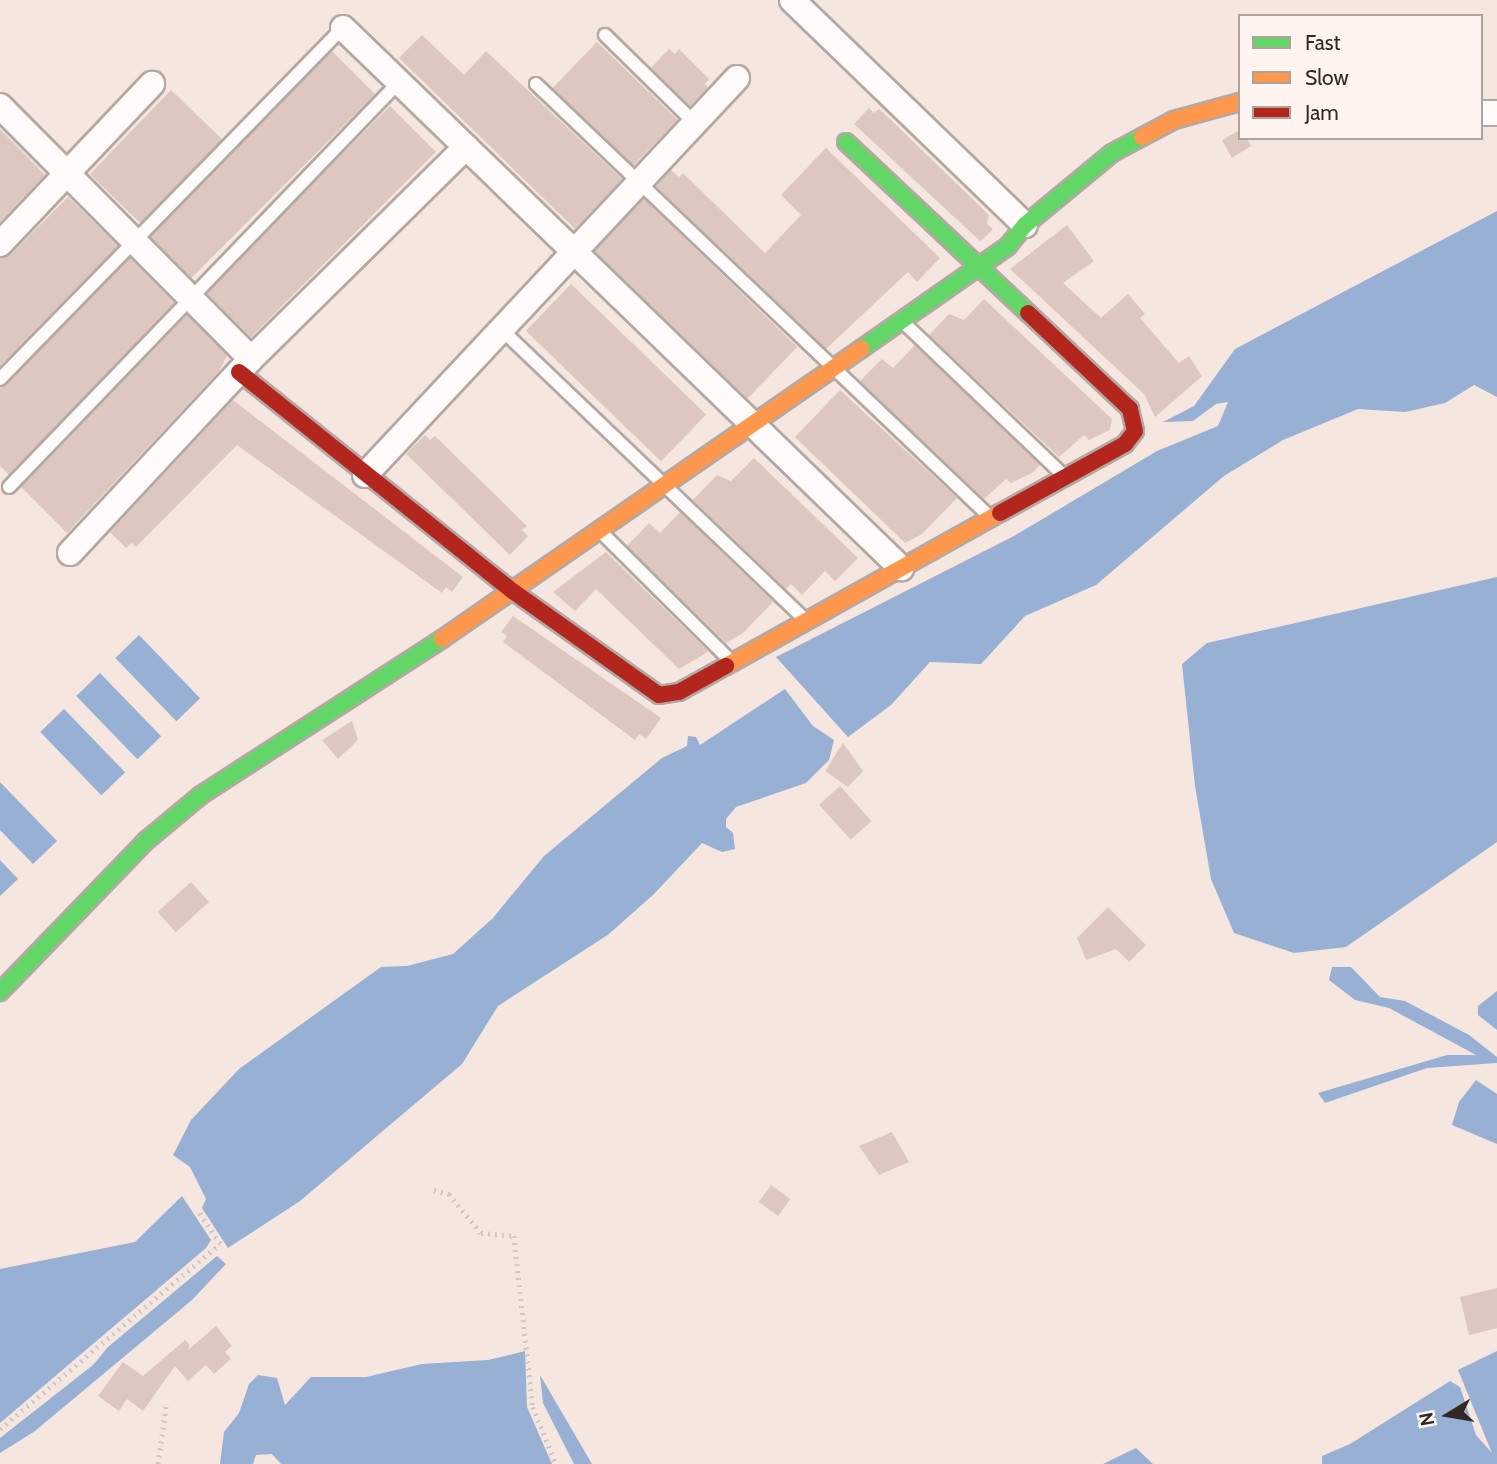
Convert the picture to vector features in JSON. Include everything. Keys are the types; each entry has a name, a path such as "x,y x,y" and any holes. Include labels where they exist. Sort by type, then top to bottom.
{"street":[{"path":"792,0 1025,225"},
{"path":"343,28 901,568"},
{"path":"365,475 737,78"},
{"path":"1,240 152,84"},
{"path":"0,992 147,840 201,795 514,592 979,267 1007,246 1025,225 1112,153 1174,120 1238,103"},
{"path":"0,106 191,299 245,366 365,475 514,592 659,695 679,692 1065,477 1129,440 1135,430 1133,414 846,142"},
{"path":"69,553 245,366 466,147"}],"lane":[{"path":"0,379 343,28"},
{"path":"605,35 695,123"},
{"path":"9,487 399,82"},
{"path":"536,84 991,518"},
{"path":"902,320 1065,477"},
{"path":"501,330 806,621"},
{"path":"600,531 732,662"}],"path":[{"path":"434,1189 449,1194 481,1233 514,1236 533,1407 556,1464"},
{"path":"0,1429 220,1244 197,1210"},
{"path":"158,1464 166,1405"}],"water":[{"path":"1497,211 1497,397 1474,385 1445,403 1405,412 1358,409 1283,440 1224,476 1096,585 1025,616 981,664 930,662 891,705 848,737 776,657 1014,536 1157,451 1218,426 1228,402 1216,404 1193,421 1163,422 1194,406 1235,349"},
{"path":"1497,577 1497,842 1346,947 1294,953 1234,933 1211,879 1195,786 1182,664 1207,643"},
{"path":"139,635 200,698 176,721 115,658"},
{"path":"100,673 161,736 137,759 76,696"},
{"path":"785,689 813,726 834,740 829,760 806,783 736,807 726,819 726,827 733,833 735,849 722,852 702,843 654,894 609,934 498,1006 462,1064 300,1201 228,1248 202,1208 206,1199 190,1167 173,1155 191,1120 239,1069 381,967 407,966 453,954 493,918 544,856 662,758 687,746 688,736 696,737 700,745"},
{"path":"64,709 125,772 101,795 40,732"},
{"path":"0,782 57,841 33,864 0,830"},
{"path":"0,860 18,879 0,896"},
{"path":"1332,967 1351,967 1380,997 1405,1001 1469,1035 1497,1057 1497,1063 1427,1068 1325,1103 1318,1093 1447,1055 1476,1055 1389,1008 1355,1000 1329,980"},
{"path":"1497,991 1497,1030 1478,1015 1478,1006"},
{"path":"1476,1080 1497,1094 1497,1144 1452,1125 1459,1102"},
{"path":"182,1196 211,1240 206,1248 0,1423 0,1269 135,1242"},
{"path":"217,1256 226,1264 192,1300 35,1431 0,1453 0,1438 93,1365 108,1347"},
{"path":"525,1351 527,1407 552,1464 281,1464 272,1454 256,1455 253,1464 220,1464 224,1432 239,1413 249,1384 258,1375 277,1378 285,1405 311,1377 366,1377 422,1364 488,1360"},
{"path":"1497,1351 1497,1464 1322,1464 1322,1456 1350,1444 1450,1381 1460,1387 1476,1435 1492,1453 1458,1370"},
{"path":"540,1375 592,1464 574,1464 543,1403"},
{"path":"1136,1448 1153,1464 1103,1464"}],"building":[{"path":"422,35 464,75 486,51 622,179 575,229 399,58"},
{"path":"597,42 678,120 633,166 553,88"},
{"path":"669,49 675,54 679,49 709,79 705,84 708,87 690,106 651,68"},
{"path":"332,51 375,94 191,278 148,235"},
{"path":"171,90 222,139 141,223 90,174"},
{"path":"390,106 436,152 251,337 205,291"},
{"path":"869,108 874,113 879,109 989,215 987,224 993,229 984,238 980,241 854,124"},
{"path":"0,129 45,175 0,222"},
{"path":"1238,131 1238,140 1248,140 1251,146 1232,158 1222,140"},
{"path":"826,148 940,258 917,282 908,272 826,349 656,186 671,170 679,177 683,173 765,253 801,215 781,195"},
{"path":"68,197 118,246 0,366 0,258 11,254"},
{"path":"644,199 797,347 747,399 594,251"},
{"path":"1067,225 1094,261 1063,283 1101,318 1128,294 1145,314 1140,318 1179,363 1189,356 1202,376 1155,417 1144,394 1010,269"},
{"path":"130,258 174,303 9,475 0,466 0,388"},
{"path":"571,284 706,415 661,461 526,331"},
{"path":"984,299 1112,419 1110,430 1089,440 1084,435 1059,457 929,335 949,314 964,320"},
{"path":"187,315 227,356 219,371 67,533 21,487"},
{"path":"915,345 1040,465 1032,473 1011,483 1006,479 984,499 860,381 882,359 893,368"},
{"path":"840,390 957,498 922,534 905,543 795,437"},
{"path":"233,400 463,577 452,592 446,587 442,593 237,445 136,547 132,543 126,548 110,532"},
{"path":"425,435 430,440 435,436 527,526 522,530 528,536 510,555 406,454"},
{"path":"754,458 858,558 835,581 825,571 802,595 791,584 786,589 693,500 717,475 731,481"},
{"path":"680,512 773,602 743,633 726,643 627,546 649,523 660,533"},
{"path":"606,552 708,651 679,669 596,589 575,611 553,592"},
{"path":"513,616 661,718 646,739 639,734 635,740 503,642 507,636 501,632"},
{"path":"352,721 358,740 338,759 322,740"},
{"path":"843,743 863,771 848,787 825,771"},
{"path":"840,786 871,821 851,840 819,805"},
{"path":"191,882 209,902 176,932 158,912"},
{"path":"1108,907 1146,945 1129,962 1116,949 1086,960 1077,938"},
{"path":"892,1132 909,1162 879,1175 859,1146"},
{"path":"771,1185 790,1199 778,1216 759,1202"},
{"path":"1497,1288 1497,1328 1469,1335 1460,1297"},
{"path":"216,1326 232,1346 225,1352 231,1359 214,1374 206,1365 188,1381 175,1366 143,1411 127,1399 119,1411 98,1396 123,1362 143,1376 185,1340 190,1345 188,1350"}],"traffic: fast":[{"path":"861,349 1008,246 1025,225 1112,153 1142,137"},
{"path":"846,142 1028,313"},
{"path":"0,992 147,840 201,795 442,639"}],"traffic: slow":[{"path":"1142,137 1174,120 1238,103"},
{"path":"442,639 861,349"},
{"path":"726,666 1000,513"}],"traffic: jam":[{"path":"1000,513 1125,444 1135,431 1130,409 1028,313"},
{"path":"239,372 514,592 659,695 679,692 726,666"}]}
